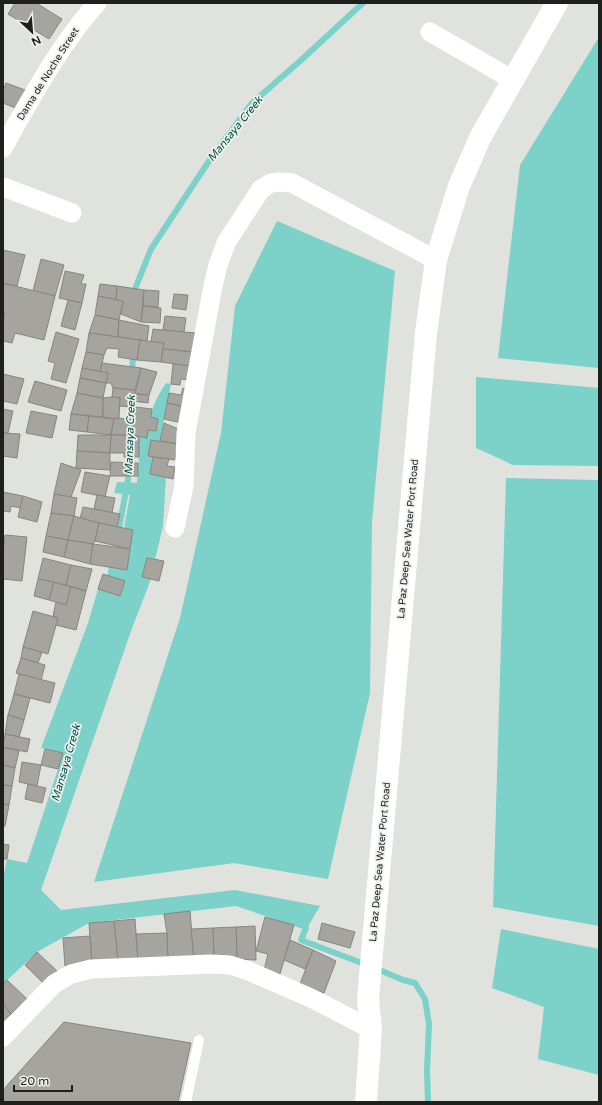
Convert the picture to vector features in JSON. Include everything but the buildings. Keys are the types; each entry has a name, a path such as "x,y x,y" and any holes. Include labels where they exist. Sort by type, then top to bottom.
{"main road":[{"name":"La Paz Deep Sea Water Port Road","path":"366,1102 371,1029 368,999 426,333 436,260 459,186 481,136 557,3"}],"street":[{"name":"Dama de Noche Street","path":"3,148 35,90 81,21 97,3"},
{"path":"430,32 513,80"},
{"path":"174,528 184,486 186,432 218,265 226,243 261,189 271,183 292,183 436,260"},
{"path":"3,187 72,213"},
{"path":"3,1037 54,984 71,974 91,969 211,964 230,965 246,970 311,998 371,1029"}],"lane":[{"path":"186,1102 199,1040"}],"water":[{"path":"599,37 599,368 498,358 520,165"},
{"path":"277,221 395,271 372,521 370,693 328,879 234,863 94,882 180,618 221,433 235,306"},
{"path":"476,377 599,388 599,466 513,465 476,448"},
{"path":"166,383 171,384 160,441 151,440 148,456 153,457 150,474 166,478 163,526 155,560 147,558 142,577 151,579 131,631 41,890 61,910 235,890 320,906 306,930 236,906 89,923 37,952 3,984 3,879 7,859 27,863 62,753 41,748 88,623 98,589 120,596 125,582 113,577 115,568 127,570 133,530 124,528 130,495 114,493 117,482 137,483 139,437 147,438 148,430 156,431 158,419 151,417 152,412 156,400"},
{"path":"506,478 599,480 599,926 493,907"},
{"path":"501,929 599,949 599,1075 538,1059 544,1007 492,988"}],"waterway":[{"name":"Mansaya Creek","path":"134,295 151,249 209,161 252,103 363,3"},
{"name":"Mansaya Creek","path":"132,373 133,353"},
{"name":"Mansaya Creek","path":"130,427 131,400"},
{"name":"Mansaya Creek","path":"118,534 128,480 129,450"},
{"name":"Mansaya Creek","path":"109,584 113,561"},
{"path":"306,928 301,940 367,965"},
{"path":"375,968 403,980 415,983 425,999 429,1024 427,1071 428,1102"}]}
